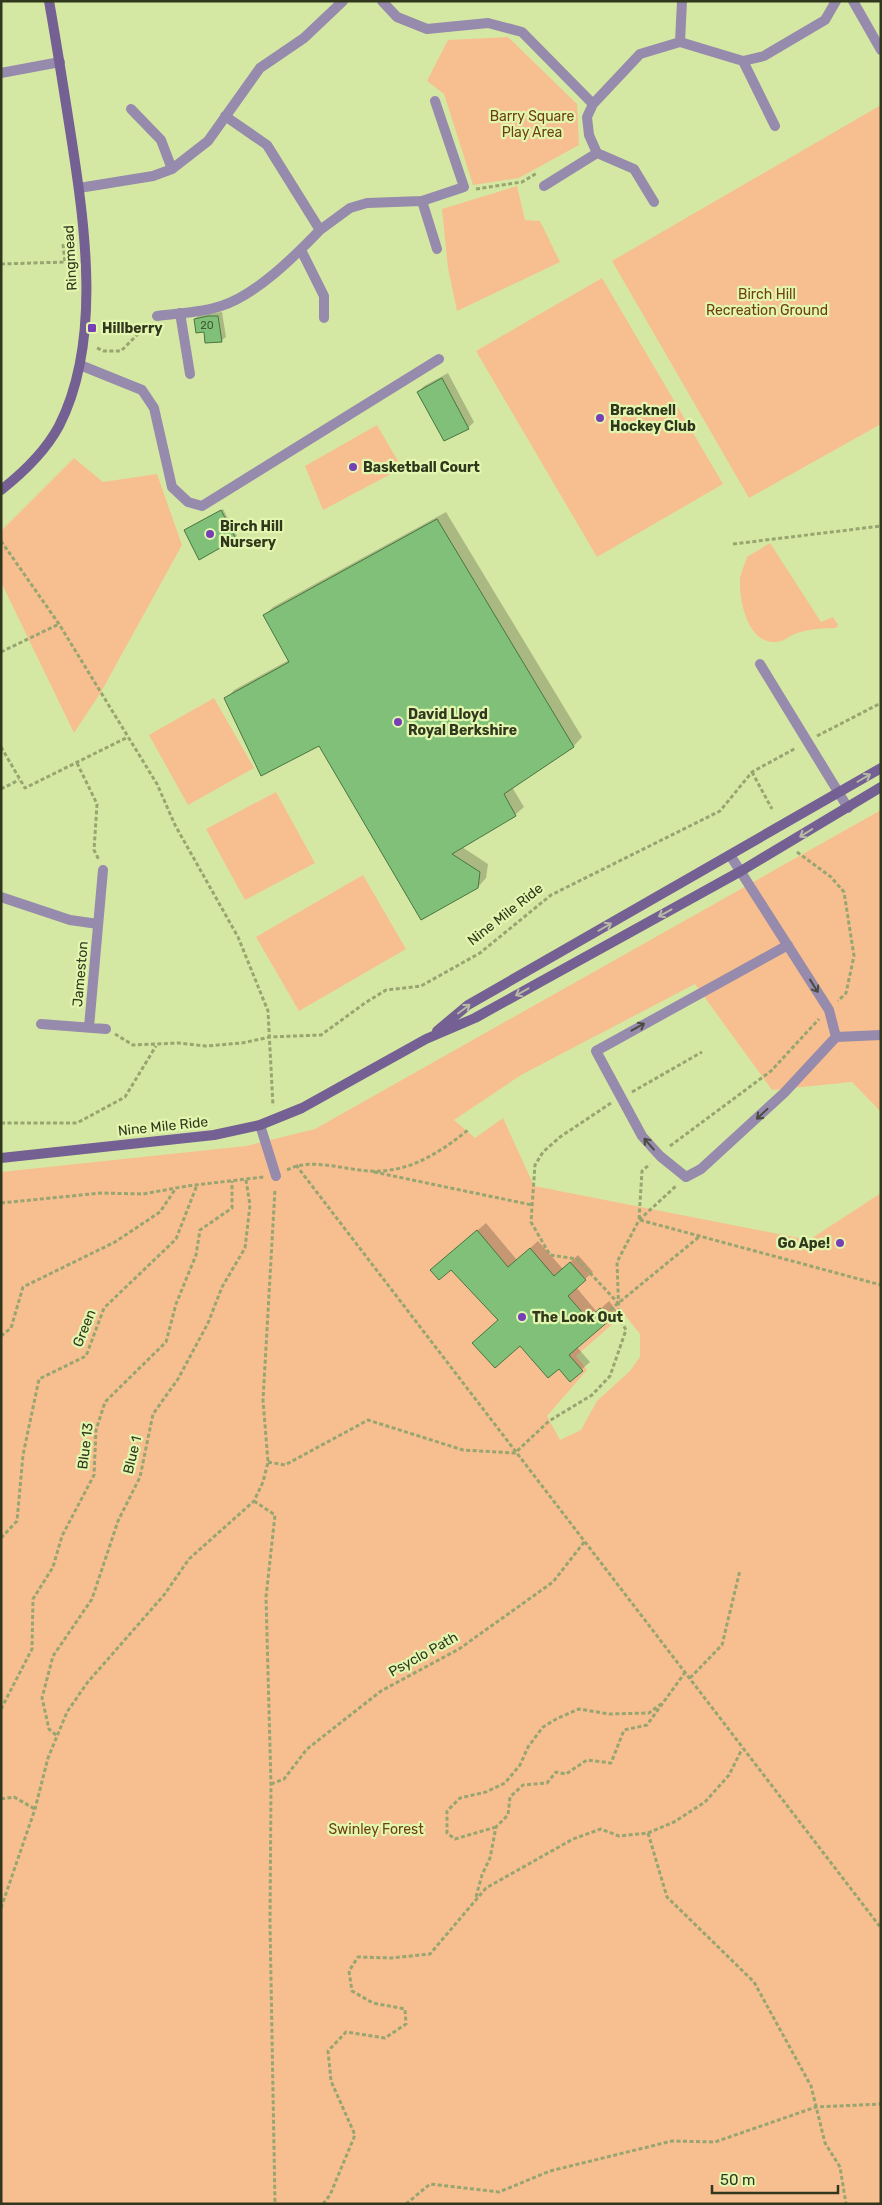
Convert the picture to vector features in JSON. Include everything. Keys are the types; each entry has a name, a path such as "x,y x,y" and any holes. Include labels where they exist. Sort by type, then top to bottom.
{"main road":[{"name":"Ringmead","path":"1,490 28,468 50,440 67,408 80,365 86,301 87,265 79,188 49,1"},
{"name":"Nine Mile Ride","path":"426,1039 468,1005 881,768"},
{"name":"Nine Mile Ride","path":"1,1158 214,1135 275,1120 302,1108 426,1039 475,1018 741,871 881,787"}],"street":[{"path":"79,188 145,178 172,169 208,141 260,68 304,38 343,1"},
{"path":"382,1 398,17 427,29 488,23 522,32 593,104"},
{"path":"680,42 682,1"},
{"path":"654,202 634,169 597,152 589,135 587,117 593,104 640,54 680,42 743,61 764,56 825,20 836,1"},
{"path":"853,1 881,50"},
{"path":"743,61 775,126"},
{"path":"1,73 60,62"},
{"path":"157,316 221,306 248,294 301,250 320,230 350,208 367,203 422,201 464,187 435,101"},
{"path":"130,110 161,140 172,169"},
{"path":"225,116 267,145 320,230"},
{"path":"544,186 597,152"},
{"path":"422,201 436,249"},
{"path":"301,250 324,296 324,318"},
{"path":"180,313 190,374"},
{"path":"80,365 142,390 154,408 172,487 188,502 202,506 439,359"},
{"path":"760,664 848,808"},
{"path":"730,855 829,1010 836,1037"},
{"name":"Jameston","path":"89,1027 103,870"},
{"name":"Jameston","path":"1,898 70,920 98,924"},
{"path":"788,945 596,1051 642,1136 660,1156 686,1177 701,1169 784,1093 836,1037 881,1035"},
{"name":"Jameston","path":"41,1024 106,1029"},
{"path":"260,1125 276,1176"}],"path":[{"path":"464,187 472,190 491,185 522,182 545,168"},
{"path":"1,264 65,262 63,244 85,244"},
{"path":"97,348 104,352 121,352 138,332 157,316"},
{"path":"733,544 881,526"},
{"path":"1,541 59,624 157,784 175,825 238,937 268,1011 275,1120"},
{"path":"1,652 59,624"},
{"path":"822,734 881,703"},
{"path":"1,747 25,788 128,737"},
{"name":"Nine Mile Ride","path":"106,1029 133,1044 156,1045 242,1043 270,1037 321,1035 386,990 421,986 480,953 551,895 720,811 752,772 794,749"},
{"path":"77,762 97,804 94,850 103,870"},
{"path":"752,772 772,809"},
{"path":"1,789 19,780"},
{"path":"797,852 831,877 844,892 854,956 846,992 838,1001"},
{"path":"670,1146 771,1071 821,1017"},
{"path":"1,1123 78,1123 125,1097 156,1045"},
{"path":"619,1305 577,1259 550,1255 531,1222 535,1165 543,1152 577,1124 702,1052"},
{"path":"371,1172 410,1167 447,1147 468,1130"},
{"path":"639,1220 642,1171 653,1161"},
{"path":"1,1203 101,1193 144,1194 197,1185 276,1176 296,1165 338,1166 532,1206"},
{"path":"296,1165 515,1452 686,1671 742,1748 881,1928"},
{"path":"1,1908 35,1809 56,1735 67,1712 87,1683 164,1596 189,1559 254,1501 263,1482 268,1462 263,1400 276,1176"},
{"path":"268,1462 285,1465 368,1420 463,1450 515,1452 550,1421 592,1395 610,1376 626,1330 620,1317 617,1262 639,1220 686,1177"},
{"name":"Blue 1","path":"56,1735 49,1729 42,1698 53,1656 92,1599 118,1521 140,1477 153,1414 178,1379 208,1323 222,1287 245,1248 250,1205 246,1180"},
{"name":"Blue 13","path":"1,1709 32,1649 33,1599 53,1567 62,1536 94,1475 96,1430 105,1402 166,1342 176,1304 196,1255 200,1230 232,1208 232,1181"},
{"name":"Green","path":"1,1538 17,1521 23,1455 39,1379 86,1356 104,1308 176,1239 197,1185"},
{"path":"1,1336 11,1328 23,1287 115,1242 160,1212 176,1188"},
{"path":"639,1220 881,1285"},
{"path":"605,1314 619,1305 700,1236"},
{"path":"254,1501 275,1515 266,1597 271,1785 270,1923 275,2204"},
{"name":"Psyclo Path","path":"271,1785 284,1779 307,1749 381,1691 459,1649 553,1582 585,1541"},
{"path":"690,1678 722,1645 740,1570"},
{"path":"664,1702 649,1713 610,1714 579,1708 543,1727 528,1747 520,1765 505,1783 486,1792 460,1798 447,1812 447,1833 456,1839 496,1827 508,1815 510,1797 523,1785 547,1783 556,1772 566,1774 587,1760 610,1763 624,1730 647,1725 664,1702 686,1671"},
{"path":"323,2204 330,2195 355,2135 331,2081 328,2051 346,2032 385,2038 406,2024 405,2009 373,2003 352,1991 349,1971 358,1957 391,1958 430,1954 486,1888 572,1839 601,1829 619,1836 648,1833 674,1822 705,1802 728,1775 742,1748"},
{"path":"1,1799 14,1798 35,1809"},
{"path":"476,1900 482,1875 490,1858 496,1827"},
{"path":"648,1833 667,1897 754,1982 811,2086 825,2143 840,2167 846,2204"},
{"path":"406,2204 430,2184 499,2192 550,2171 602,2160 672,2140 714,2142 816,2107 881,2104"}],"green space":[{"name":"Barry Square Play Area","path":"508,37 577,104 579,145 519,178 473,185 444,94 427,81 448,40"},
{"name":"Birch Hill Recreation Ground","path":"881,105 881,424 749,498 612,261"},
{"path":"517,186 525,220 540,221 560,262 457,311 448,268 442,209"},
{"name":"Bracknell Hockey Club","path":"602,278 723,484 597,557 476,351"},
{"name":"Basketball Court","path":"377,425 402,468 323,510 305,466"},
{"path":"74,458 103,482 157,474 182,545 101,692 74,733 1,582 1,531"},
{"path":"770,543 821,622 833,617 838,625 836,628 807,631 773,642 764,640 757,635 746,618 741,598 740,579 747,557"},
{"path":"214,698 254,768 188,805 149,735"},
{"path":"276,792 315,863 245,900 206,829"},
{"name":"Swinley Forest","path":"881,810 881,1112 852,1082 772,1090 695,984 521,1075 454,1120 475,1138 503,1118 534,1186 809,1240 881,1193 881,2204 1,2204 1,1172 246,1146 315,1129","holes":["624,1314 640,1334 640,1357 630,1371 597,1401 581,1430 560,1440 547,1416 587,1370 576,1356"]},
{"path":"363,875 406,949 299,1011 256,937"}],"building":[{"path":"218,316 222,342 205,343 204,332 196,333 194,319"},
{"path":"442,378 469,429 444,441 417,392"},
{"name":"Birch Hill Nursery","path":"221,510 236,539 199,560 184,530"},
{"name":"David Lloyd Royal Berkshire","path":"437,519 574,747 504,794 516,816 452,854 480,872 478,888 421,920 319,746 261,776 224,698 289,662 263,615"},
{"name":"The Look Out","path":"477,1230 508,1267 530,1248 554,1276 570,1262 586,1280 568,1296 588,1319 600,1308 610,1320 569,1355 583,1371 570,1382 559,1369 548,1378 520,1346 495,1368 472,1343 498,1320 451,1270 439,1280 430,1270"}],"place":[{"name":"Hillberry","path":"92,328"},
{"name":"Bracknell Hockey Club","path":"600,418"},
{"name":"Basketball Court","path":"353,467"},
{"name":"Birch Hill Nursery","path":"210,534"},
{"name":"David Lloyd Royal Berkshire","path":"398,722"},
{"name":"Go Ape!","path":"840,1243"},
{"name":"The Look Out","path":"522,1317"}]}
